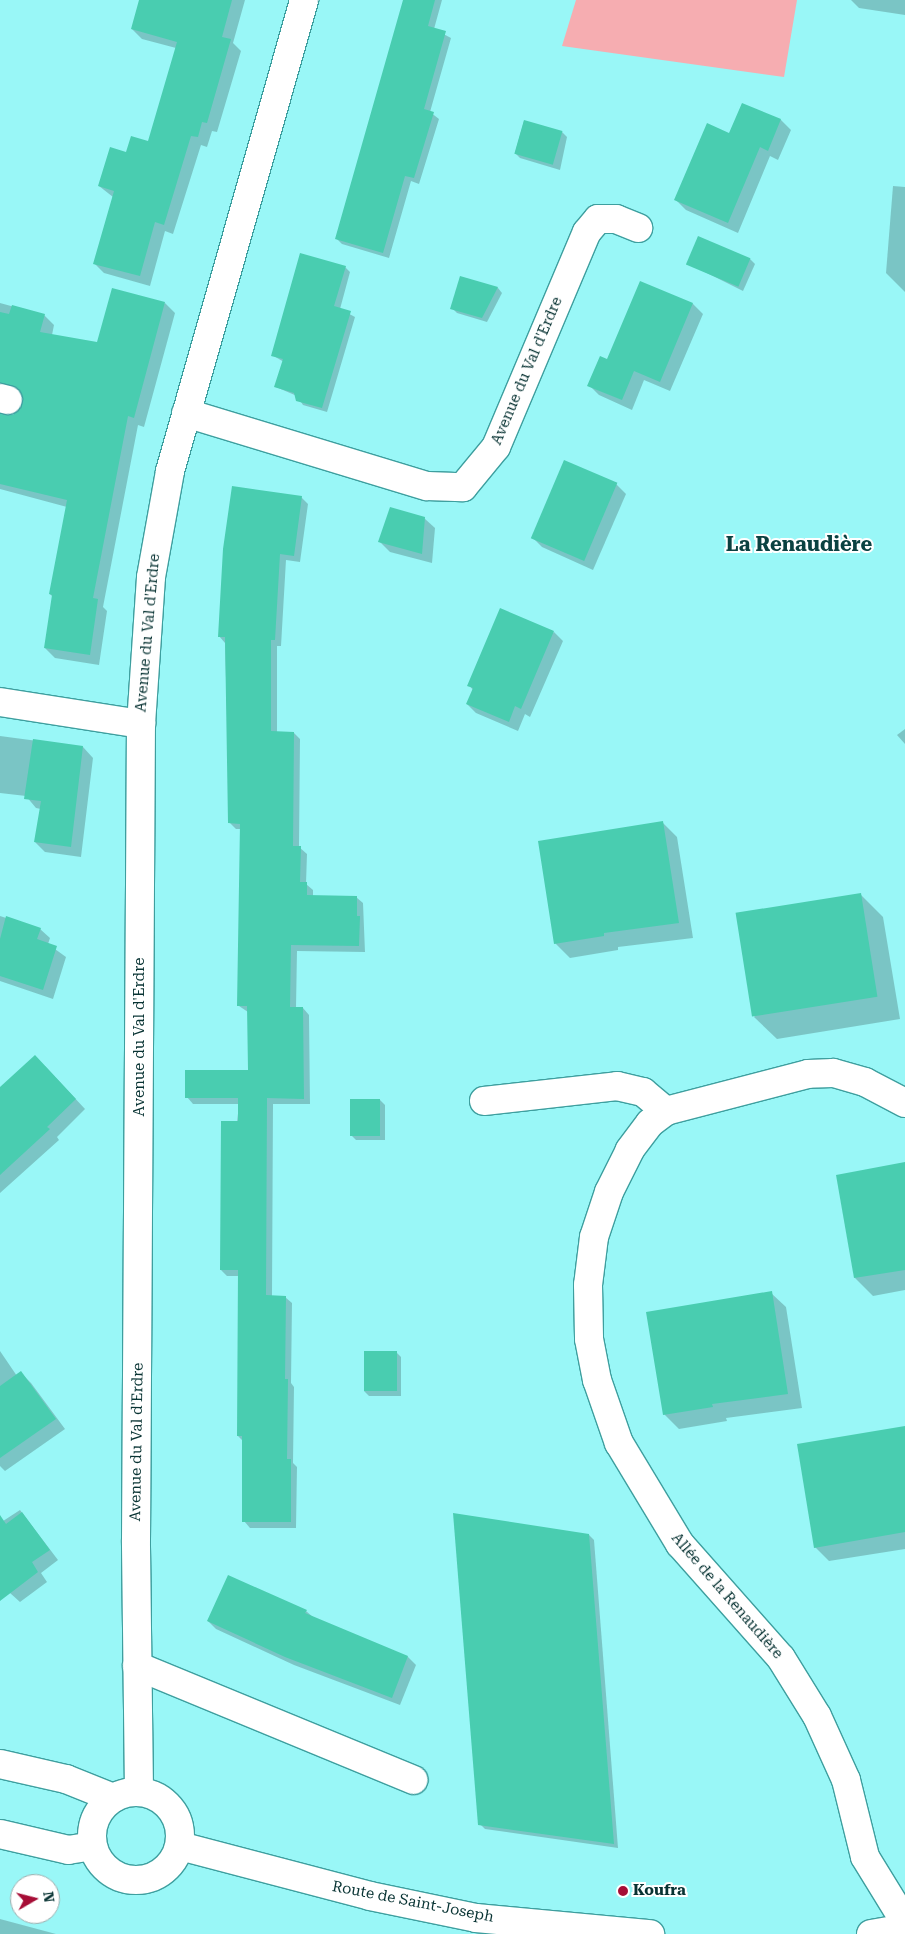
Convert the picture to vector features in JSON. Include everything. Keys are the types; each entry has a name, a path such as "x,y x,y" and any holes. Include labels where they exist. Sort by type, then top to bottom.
{"street":[{"name":"Avenue du Val d'Erdre","path":"139,1792 137,1666 141,724 156,536 186,413 304,0"},
{"name":"Avenue du Val d'Erdre","path":"186,413 427,486 463,487 496,447 587,232 598,219 616,219 638,228"},
{"path":"0,702 141,724"},
{"name":"Allée de la Renaudière","path":"905,1103 865,1082 833,1073 808,1074 666,1111 650,1123 630,1150 609,1192 594,1237 588,1285 589,1339 596,1380 619,1443 680,1544 782,1658 817,1716 846,1780 865,1857 905,1922"},
{"path":"484,1101 617,1086 644,1092 666,1111"},
{"path":"137,1666 413,1780"},
{"path":"0,1764 66,1780 113,1798 139,1792 152,1794 172,1810 178,1821 180,1846 174,1860 164,1871 151,1878 136,1881 108,1871 92,1846 95,1819 113,1798"},
{"path":"0,1834 68,1850 92,1846"},
{"name":"Route de Saint-Joseph","path":"180,1846 370,1896 440,1922 476,1918 648,1934"},
{"path":"871,1934 905,1928"}],"shaded area":[{"path":"576,0 797,0 784,77 562,46"}],"building":[{"path":"139,0 232,0 222,37 231,39 207,123 202,122 198,137 191,136 164,225 155,222 140,276 93,264 114,191 98,186 110,147 126,152 131,136 148,141 177,42 131,29"},
{"path":"403,0 435,0 428,26 446,31 424,109 434,112 414,178 405,176 383,253 335,239"},
{"path":"742,103 781,119 768,151 760,147 728,223 674,200 707,123 729,133"},
{"path":"524,120 562,131 553,165 514,154"},
{"path":"698,236 750,258 738,287 686,265"},
{"path":"300,253 346,266 334,306 351,311 322,408 296,401 294,393 274,387 283,359 271,356"},
{"path":"460,276 498,287 482,318 450,309"},
{"path":"640,281 693,303 660,382 634,371 622,400 587,386 600,356 607,359"},
{"path":"112,288 165,302 134,418 128,416 93,598 98,599 90,655 44,648 52,595 49,594 67,500 0,484 0,414 13,415 23,403 18,388 0,383 0,312 9,314 12,305 45,314 40,332 97,342"},
{"path":"564,460 617,483 584,561 531,538"},
{"path":"232,486 302,496 294,556 280,554 275,640 271,640 271,731 294,732 293,846 301,846 300,882 307,882 307,895 357,896 357,916 360,916 359,946 291,945 290,1007 303,1007 304,1099 267,1098 266,1295 286,1296 285,1379 288,1379 287,1459 291,1459 291,1522 242,1522 242,1436 237,1436 238,1270 220,1270 221,1121 238,1121 238,1098 185,1098 185,1070 248,1070 247,1006 237,1006 240,824 228,823 225,637 218,637 223,549"},
{"path":"390,507 425,517 422,554 378,542"},
{"path":"500,608 554,631 521,709 515,706 509,722 466,704 473,688 467,686"},
{"path":"33,739 83,746 71,847 34,842 41,801 24,799"},
{"path":"663,821 679,923 604,933 604,936 554,944 538,841"},
{"path":"861,893 877,997 752,1017 736,913"},
{"path":"6,916 41,928 37,939 57,946 43,990 0,976 0,939"},
{"path":"35,1055 76,1099 47,1127 50,1129 0,1175 0,1087"},
{"path":"350,1099 380,1099 380,1136 350,1136"},
{"path":"905,1162 905,1270 854,1278 836,1175"},
{"path":"772,1291 788,1394 712,1404 713,1407 663,1415 646,1312"},
{"path":"364,1351 397,1351 397,1391 364,1391"},
{"path":"21,1371 56,1419 0,1458 0,1386"},
{"path":"905,1426 905,1532 814,1548 797,1444"},
{"path":"22,1512 50,1550 32,1562 38,1572 0,1601 0,1515 6,1524"},
{"path":"453,1513 589,1534 614,1844 478,1825"},
{"path":"228,1575 307,1610 305,1613 408,1656 392,1698 285,1657 207,1621"}],"place":[{"name":"Koufra","path":"623,1891"}],"district":[{"name":"La Renaudière","path":"799,544"}]}
